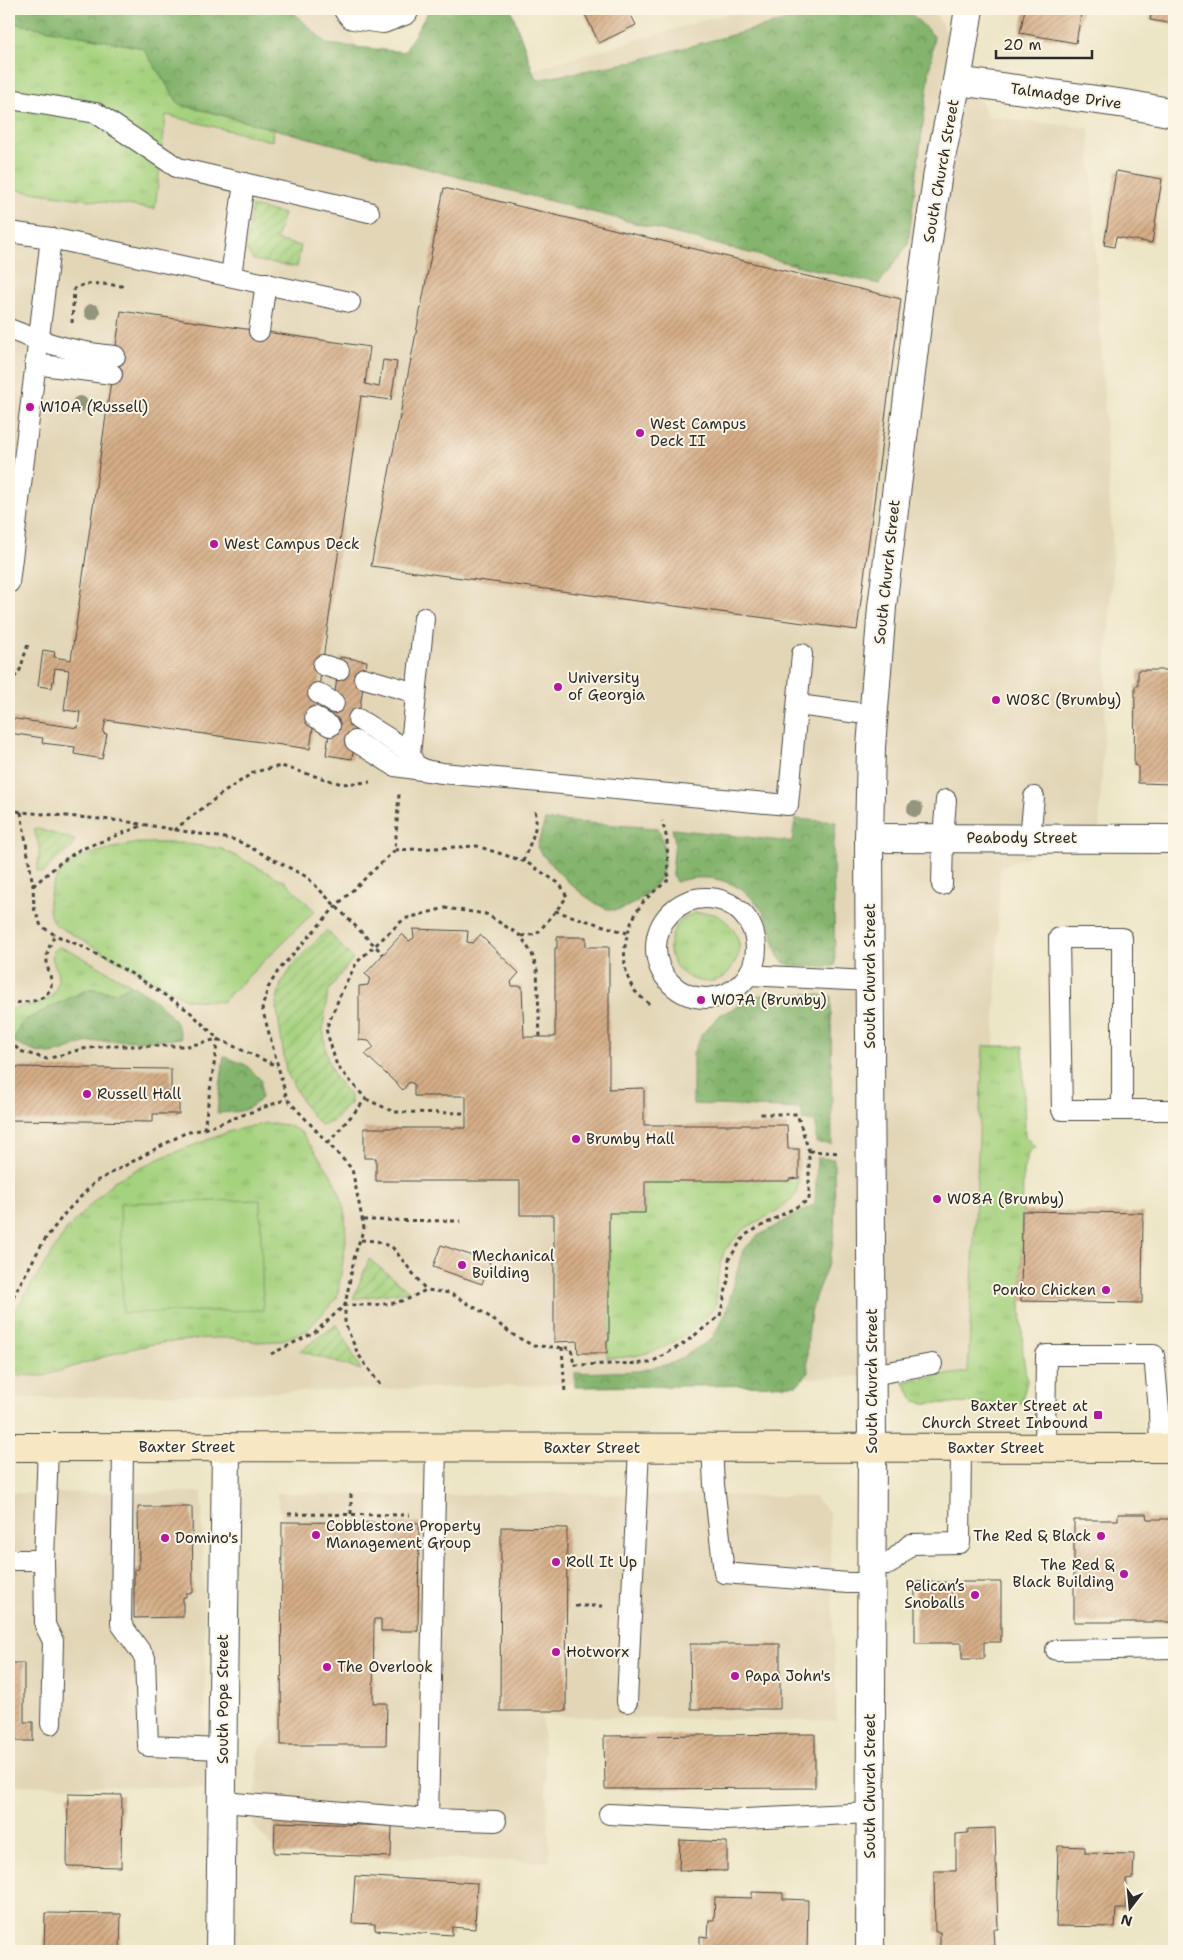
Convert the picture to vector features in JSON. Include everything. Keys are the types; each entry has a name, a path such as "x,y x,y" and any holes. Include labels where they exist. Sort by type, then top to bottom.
{"main road":[{"name":"Baxter Street","path":"9,1447 1167,1448"}],"street":[{"path":"348,9 354,15 383,19 405,9"},
{"name":"South Church Street","path":"870,1951 872,1375 869,838 873,715 882,607 923,276 938,172 957,81 969,9"},
{"name":"Talmadge Drive","path":"957,81 1126,104 1174,113"},
{"name":"Peabody Street","path":"869,838 1174,839"},
{"name":"South Pope Street","path":"220,1951 226,1447"}],"lane":[{"path":"10,99 96,113 178,168 369,212"},
{"path":"231,276 244,183"},
{"path":"9,232 51,238 350,302"},
{"path":"9,583 51,238"},
{"path":"258,331 266,283"},
{"path":"9,329 39,341 114,365 36,364"},
{"path":"424,618 410,759 425,770 432,772"},
{"path":"355,741 395,766 432,772 788,805 802,654"},
{"path":"364,678 416,693"},
{"path":"798,705 873,715"},
{"path":"358,719 410,752"},
{"path":"1030,838 1034,797"},
{"path":"942,886 946,800"},
{"path":"710,898 725,901 738,909 749,921 755,936 756,952 753,967 748,975 745,981 733,991 718,997 702,998 687,995 673,986 663,974 657,960 655,944 659,929 667,916 679,905 693,899 710,898"},
{"path":"1122,1110 1122,938 1060,938 1062,1110 1122,1110 1174,1110"},
{"path":"748,975 870,981"},
{"path":"1045,1448 1046,1355 1154,1355 1159,1411 1167,1448"},
{"path":"872,1375 932,1364"},
{"path":"428,1819 436,1446"},
{"path":"48,1447 44,1560 45,1626 52,1641 51,1724"},
{"path":"123,1447 121,1624 145,1658 148,1746 222,1749"},
{"path":"712,1447 714,1485 724,1573 848,1583 889,1564 911,1544 960,1542 961,1448"},
{"path":"627,1702 639,1448"},
{"path":"9,1560 44,1560"},
{"path":"1056,1650 1174,1648"},
{"path":"222,1802 428,1819 496,1821"},
{"path":"609,1814 726,1820 870,1813"}],"path":[{"path":"77,331 72,324 74,289 80,285 123,286"},
{"path":"9,684 20,670 28,644"},
{"path":"174,830 220,794 254,772 281,766 342,784 378,782"},
{"path":"522,781 538,815 523,862"},
{"path":"395,850 399,789"},
{"path":"649,1004 636,992 627,975 625,962 627,934 644,900 670,878 668,874 667,838 652,792"},
{"path":"9,809 21,812 144,825 236,840 307,877 337,905 383,954"},
{"path":"21,812 33,886 34,908 41,926 134,975 189,1011 218,1039 277,1066"},
{"path":"33,886 79,850 144,825"},
{"path":"380,1385 358,1354 345,1324 345,1305 355,1254 364,1228 352,1169 287,1099 262,1008 268,988 278,971 337,905 395,850 477,846 523,862 560,884 567,897 537,934 521,936"},
{"path":"466,1113 394,1112 366,1098 337,1066 326,1029 357,962 404,919 445,908 486,914 521,936 532,954 537,970 540,1037"},
{"path":"555,911 627,934"},
{"path":"9,1005 15,1002 28,1002 44,997 51,985 52,975 46,962 48,950 55,935"},
{"path":"9,1041 20,1051 48,1059 82,1050 108,1046 188,1046 218,1039"},
{"path":"204,1129 218,1039"},
{"path":"328,1143 366,1098"},
{"path":"9,1304 43,1242 66,1212 95,1182 185,1134 287,1099"},
{"path":"272,1354 314,1333 345,1305 394,1303 426,1290 450,1293 484,1313 515,1336 534,1346 571,1348 574,1365 650,1363 683,1344 720,1316 728,1280 729,1259 745,1235 809,1200 809,1151 797,1114 758,1114"},
{"path":"809,1151 839,1153"},
{"path":"362,1220 461,1221"},
{"path":"361,1240 377,1241 393,1248 426,1290"},
{"path":"562,1347 565,1392"},
{"path":"351,1490 351,1514"},
{"path":"288,1514 417,1515"}],"shaded area":[{"name":"University of Georgia","path":"9,9 338,9 392,110 744,9 934,9 989,117 1089,128 1113,555 1099,829 1000,867 989,1194 992,1373 9,1399"},
{"path":"202,1492 207,1788 9,1785 9,1493"},
{"path":"276,1493 420,1496 556,1493 814,1497 829,1512 837,1721 542,1716 550,1862 279,1854 253,1825 259,1749 280,1731 284,1526"}],"green space":[{"path":"9,9 290,9 327,44 404,52 430,9 511,9 536,80 631,62 829,9 906,9 934,36 908,244 879,284 803,267 179,104 143,48 9,22"},
{"path":"9,22 143,48 179,104 273,129 272,141 166,115 155,209 9,189"},
{"path":"252,206 284,214 276,240 301,246 297,267 253,260 246,249"},
{"path":"795,819 836,822 833,853 835,965 833,966 793,966 783,962 777,955 772,931 763,912 755,901 744,892 719,880 705,878 676,882 672,873 675,841 672,829 792,842"},
{"path":"545,820 658,828 663,844 662,873 649,892 634,903 619,910 603,907 582,894 542,855 537,847"},
{"path":"35,828 75,840 73,847 53,862 44,873 37,871 39,845"},
{"path":"137,843 180,843 222,849 286,882 315,911 222,1002 185,999 54,924 51,916 49,900 51,891 58,875 70,863 93,853"},
{"path":"695,913 709,913 719,916 733,929 738,941 739,953 732,967 724,976 714,981 702,981 691,978 673,962 670,949 672,935 681,921"},
{"path":"327,930 353,959 328,991 323,1028 327,1057 335,1078 350,1095 350,1104 332,1122 320,1125 305,1107 286,1071 276,1003 281,984 296,961"},
{"path":"59,947 73,952 130,984 121,991 116,992 90,989 35,1015 22,1023 14,1042 9,1038 9,1011 38,1004 51,997 58,981 52,955 53,951"},
{"path":"130,984 169,1013 179,1029 181,1038 91,1042 50,1054 31,1050 14,1042 22,1023 35,1015 90,989 116,992 121,991"},
{"path":"807,994 831,996 832,1144 816,1143 816,1122 802,1120 802,1109 693,1104 693,1053 702,1034 720,1015 760,995"},
{"path":"983,1046 1023,1046 1025,1136 1035,1147 1028,1153 1023,1171 1021,1301 1023,1355 1027,1381 1021,1404 924,1403 914,1401 903,1381 968,1372"},
{"path":"224,1056 246,1065 261,1080 261,1098 251,1107 236,1112 217,1113"},
{"path":"266,1123 287,1125 301,1132 330,1173 340,1194 345,1214 346,1242 337,1298 306,1331 279,1341 257,1342 234,1338 207,1338 153,1344 122,1351 44,1376 15,1375 9,1369 9,1320 67,1229 114,1181 163,1157 231,1131"},
{"path":"817,1158 834,1159 834,1237 829,1262 816,1294 809,1323 808,1374 797,1385 575,1387 575,1373 639,1371 675,1362 712,1339 726,1313 743,1250 756,1237 815,1204"},
{"path":"799,1178 796,1195 777,1211 744,1229 724,1251 716,1286 716,1306 704,1318 680,1338 654,1351 640,1355 607,1358 607,1341 609,1340 609,1213 645,1213 645,1181"},
{"path":"260,1200 263,1310 123,1313 120,1203"},
{"path":"369,1259 409,1291 353,1299"},
{"path":"337,1324 361,1370 300,1351"}],"building":[{"path":"628,9 636,25 599,43 583,10"},
{"path":"1025,9 1082,9 1076,43 1020,33"},
{"path":"1152,9 1174,9 1174,24 1150,20"},
{"path":"1116,171 1162,179 1152,243 1116,237 1114,247 1104,245"},
{"name":"West Campus Deck II","path":"444,188 901,299 857,630 371,566"},
{"name":"West Campus Deck","path":"121,311 370,347 365,384 379,387 383,360 397,362 391,400 361,396 310,749 106,720 103,733 107,734 102,759 74,754 75,747 42,743 43,738 9,733 9,718 78,728 80,712 64,710 69,670 55,668 52,688 38,686 43,650 55,652 54,657 71,660"},
{"path":"340,657 367,661 352,759 326,755"},
{"path":"1138,670 1174,670 1174,784 1138,783 1138,766 1134,765 1135,686 1138,686"},
{"name":"Brumby Hall","path":"413,929 468,931 467,942 473,943 480,935 519,973 511,982 512,986 522,986 524,1037 555,1037 555,948 557,948 557,937 586,937 586,947 609,947 609,1089 644,1088 644,1125 787,1125 788,1149 799,1149 799,1178 789,1179 789,1181 645,1181 645,1213 609,1213 609,1341 607,1341 607,1353 578,1353 577,1341 554,1342 554,1215 520,1215 520,1181 376,1181 376,1158 364,1158 364,1128 466,1128 466,1096 414,1096 414,1084 409,1082 403,1090 365,1054 374,1048 369,1041 359,1040 359,986 368,985 370,978 365,974 402,934 409,941 414,938"},
{"name":"Russell Hall","path":"9,1067 171,1069 171,1092 166,1091 166,1096 179,1097 179,1114 153,1114 153,1122 9,1120"},
{"path":"1022,1211 1143,1213 1142,1303 1021,1301"},
{"name":"Mechanical Building","path":"441,1245 490,1262 482,1284 433,1267"},
{"name":"Domino's","path":"138,1507 192,1507 193,1593 186,1593 186,1597 183,1597 183,1617 134,1618 134,1570 139,1569"},
{"name":"The Red & Black Building","path":"1118,1514 1146,1514 1147,1519 1174,1519 1174,1622 1074,1622 1074,1520 1118,1520"},
{"name":"The Overlook","path":"282,1522 419,1523 418,1631 381,1631 381,1619 374,1619 373,1703 387,1703 386,1745 281,1745"},
{"path":"501,1527 567,1528 566,1711 500,1711"},
{"path":"915,1582 1001,1582 1001,1642 984,1642 984,1659 962,1659 962,1643 915,1643"},
{"name":"Papa John's","path":"690,1644 780,1644 780,1709 691,1709"},
{"path":"9,1663 24,1663 24,1722 33,1722 33,1741 9,1741"},
{"path":"815,1734 815,1788 605,1789 604,1736"},
{"path":"68,1794 122,1795 121,1867 67,1866"},
{"path":"275,1822 392,1826 391,1857 274,1853"},
{"path":"995,1828 998,1929 993,1929 994,1946 940,1947 940,1932 935,1932 934,1871 956,1871 956,1834 968,1833 968,1829"},
{"path":"680,1840 727,1842 727,1871 679,1870"},
{"path":"1058,1846 1085,1847 1085,1853 1134,1854 1133,1878 1126,1879 1126,1909 1116,1909 1115,1927 1056,1926"},
{"path":"355,1876 477,1883 475,1929 452,1927 452,1935 375,1930 375,1924 352,1923"},
{"path":"752,1892 783,1893 783,1899 808,1900 807,1951 700,1951 700,1936 708,1937 709,1920 714,1920 715,1897 752,1898"},
{"path":"45,1913 121,1914 120,1951 44,1951"}],"place":[{"name":"W10A (Russell)","path":"30,407"},
{"name":"West Campus Deck II","path":"640,433"},
{"name":"West Campus Deck","path":"214,544"},
{"name":"University of Georgia","path":"558,687"},
{"name":"W08C (Brumby)","path":"996,700"},
{"name":"W07A (Brumby)","path":"701,1000"},
{"name":"Russell Hall","path":"87,1094"},
{"name":"Brumby Hall","path":"576,1139"},
{"name":"W08A (Brumby)","path":"937,1199"},
{"name":"Mechanical Building","path":"462,1265"},
{"name":"Ponko Chicken","path":"1106,1290"},
{"name":"Baxter Street at Church Street Inbound","path":"1098,1415"},
{"name":"Cobblestone Property Management Group","path":"316,1535"},
{"name":"The Red & Black","path":"1101,1536"},
{"name":"Domino's","path":"165,1538"},
{"name":"Roll It Up","path":"556,1562"},
{"name":"The Red & Black Building","path":"1124,1574"},
{"name":"Pelican’s Snoballs","path":"975,1595"},
{"name":"Hotworx","path":"556,1652"},
{"name":"The Overlook","path":"327,1667"},
{"name":"Papa John's","path":"735,1676"}]}
